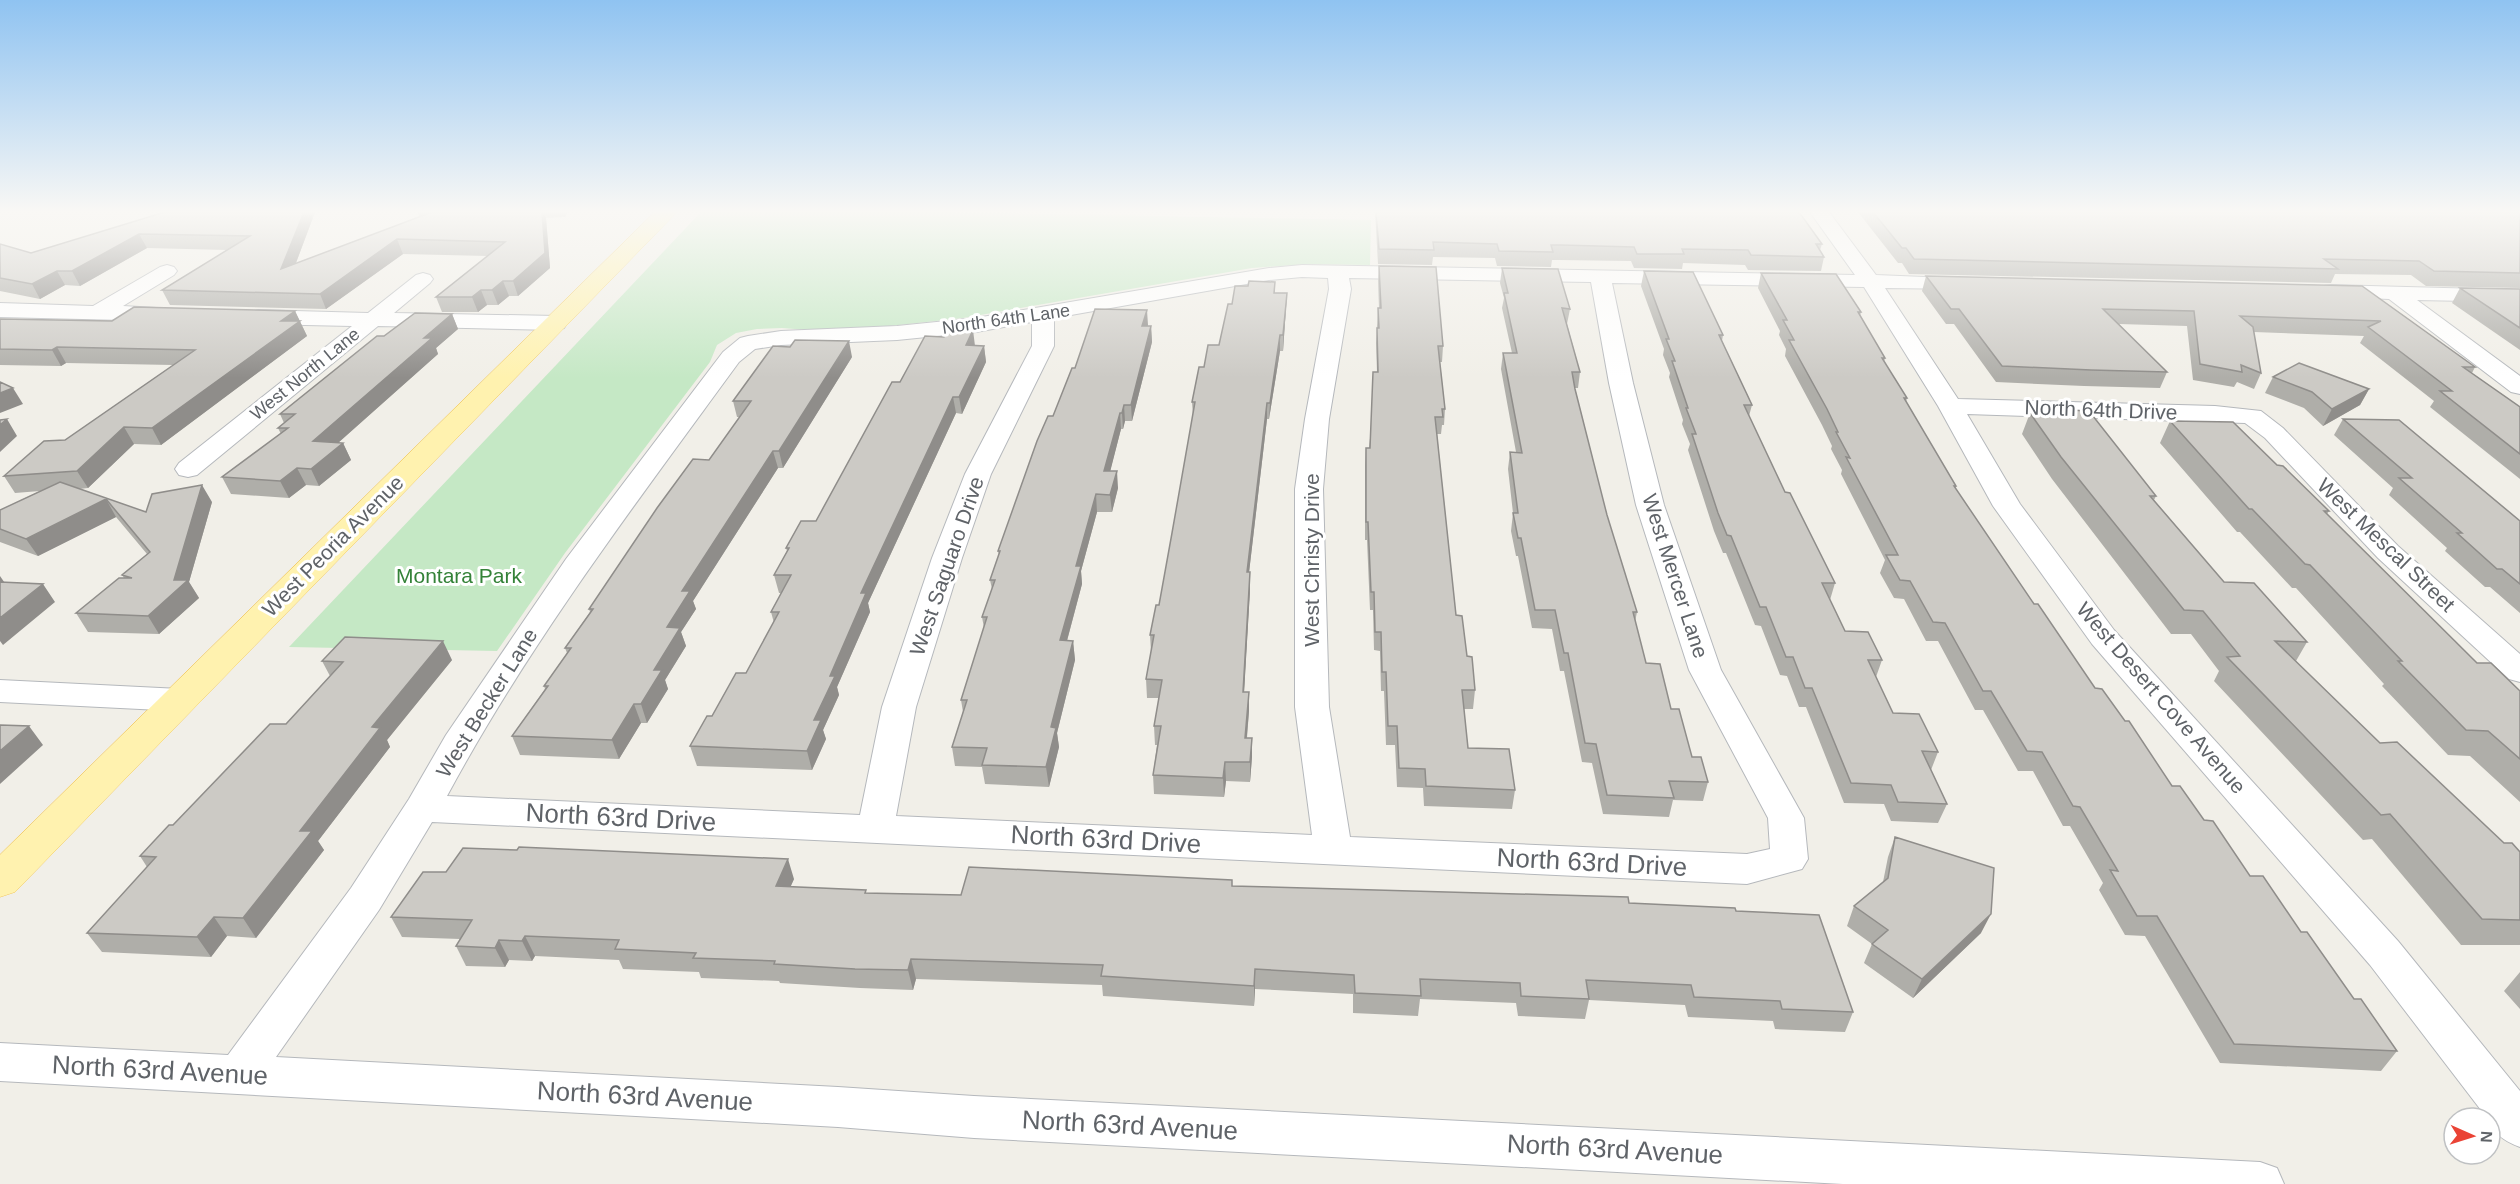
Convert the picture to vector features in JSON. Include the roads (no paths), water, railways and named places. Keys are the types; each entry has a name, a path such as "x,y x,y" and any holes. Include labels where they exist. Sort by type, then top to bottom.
{"main road":[{"name":"West Peoria Avenue","path":"0,881 612,267"}],"street":[{"name":"West Desert Cove Avenue","path":"1860,267 1950,405 2007,506 2103,637 2384,953 2520,1126"},
{"path":"98,312 166,271"},
{"name":"North 64th Lane","path":"748,343 781,338 897,333 1043,314 1269,274 1338,271 1989,283"},
{"name":"West Christy Drive","path":"1334,850 1312,707 1309,489 1317,419 1340,289 1338,271"},
{"name":"West Mercer Lane","path":"1600,277 1621,383 1650,505 1706,670 1786,818 1789,859"},
{"name":"West North Lane","path":"188,469 423,279"},
{"path":"2310,290 2520,296"},
{"path":"2393,292 2520,387"},
{"path":"0,310 180,315"},
{"name":"West Saguaro Drive","path":"875,829 899,707 947,558 978,474 1043,346 1045,328 1043,314"},
{"path":"237,316 556,323"},
{"name":"West Becker Lane","path":"239,1074 365,899 422,808 458,743 576,565 731,357 748,343"},
{"name":"North 64th Drive","path":"1950,405 2252,416"},
{"name":"West Mescal Street","path":"2252,416 2274,433 2388,552 2520,672"},
{"path":"0,691 180,700"},
{"name":"North 63rd Drive","path":"422,808 1748,869 1789,859"},
{"name":"North 63rd Avenue","path":"0,1062 826,1106 974,1117 2260,1184"}],"park label":[{"name":"Montara Park","path":"459,576"}]}
